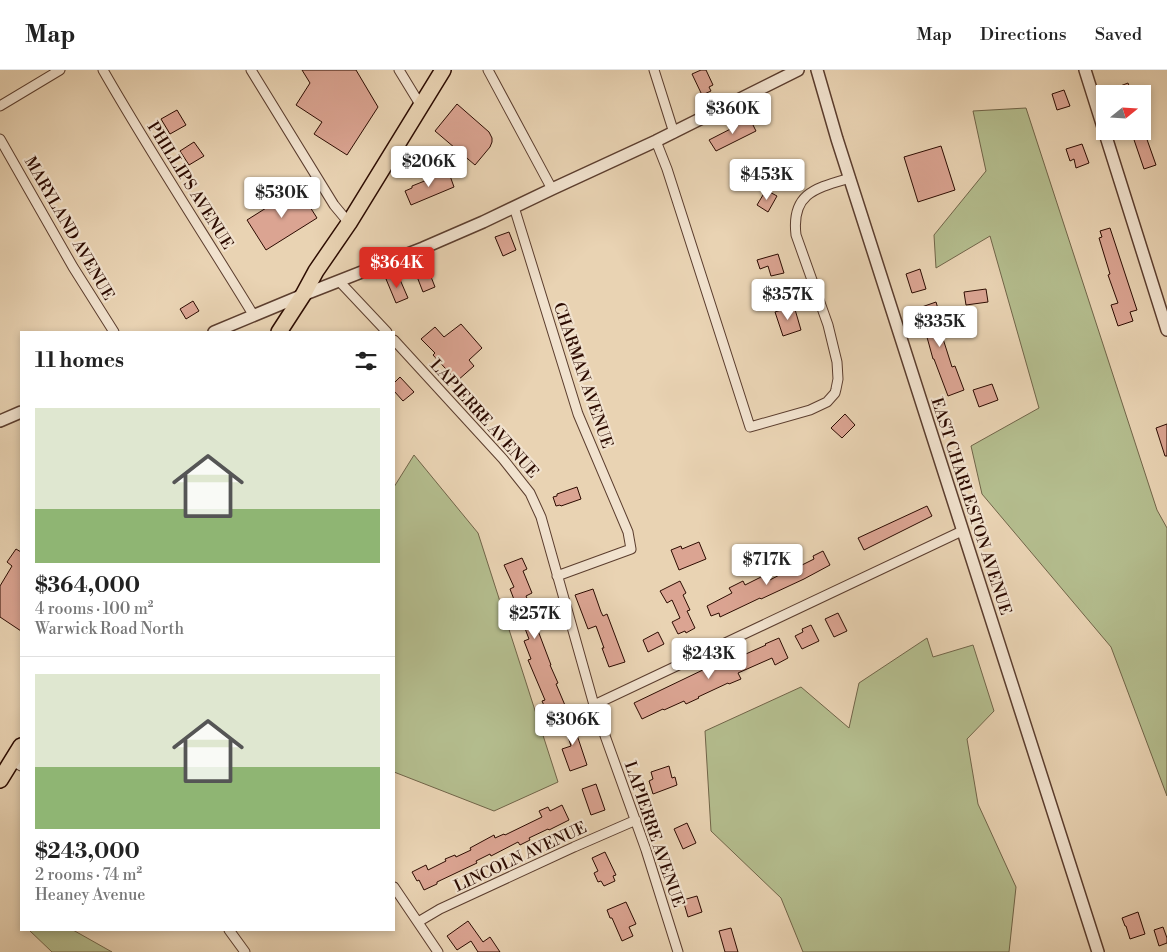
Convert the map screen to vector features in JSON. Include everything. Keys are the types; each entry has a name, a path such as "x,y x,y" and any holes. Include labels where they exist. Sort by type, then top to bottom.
{"highway":[{"path":"280,331 444,72"},
{"path":"0,780 17,763 20,750"}],"street":[{"path":"0,106 60,70"},
{"name":"PHILLIPS AVENUE","path":"103,70 133,122 254,316"},
{"path":"251,70 334,205 349,223"},
{"path":"399,70 421,106"},
{"path":"488,70 552,189"},
{"path":"654,70 674,132"},
{"path":"216,331 423,248 656,141 798,70"},
{"name":"EAST CHARLESTON AVENUE","path":"817,70 837,139 1098,952"},
{"path":"1085,70 1167,330"},
{"name":"MARYLAND AVENUE","path":"0,139 73,267 113,331"},
{"path":"656,141 670,178 750,427 810,410 827,402 835,393 838,380 837,362 828,326 796,235 795,222 797,211 808,193 850,178"},
{"name":"CHARMAN AVENUE","path":"514,207 578,414 628,532 631,550 557,576"},
{"path":"339,281 386,331"},
{"name":"LAPIERRE AVENUE","path":"395,341 503,459 530,492 541,517 594,705 636,820 678,952"},
{"path":"0,421 20,412"},
{"path":"594,705 962,531"},
{"name":"LINCOLN AVENUE","path":"418,922 440,909 636,820"},
{"path":"395,888 438,952"},
{"path":"230,931 245,952"}],"green space":[{"path":"1026,108 1157,510 1167,528 1167,796 1111,647 982,494 971,446 1039,408 990,236 936,268 934,235 986,171 973,111"},
{"path":"414,455 478,533 558,782 494,811 395,772 395,485"},
{"path":"927,638 933,657 973,645 994,711 967,739 978,804 1016,887 1009,952 803,952 781,898 711,831 705,731 801,687 849,728 859,683"},
{"path":"30,931 75,931 112,952 52,952"}],"building":[{"path":"302,70 356,70 378,107 347,155 314,134 322,122 296,105 310,83"},
{"path":"706,70 713,85 709,87 711,91 702,95 692,74"},
{"path":"1064,90 1070,106 1057,110 1052,94"},
{"path":"457,104 489,132 492,138 490,147 475,165 435,131"},
{"path":"177,110 186,125 170,134 161,119"},
{"path":"750,119 756,131 716,151 709,140"},
{"path":"1134,140 1147,140 1156,165 1144,169"},
{"path":"194,142 204,156 189,165 180,151"},
{"path":"1082,144 1089,163 1076,168 1074,159 1070,161 1066,149"},
{"path":"941,146 955,190 918,202 904,157"},
{"path":"791,163 798,175 782,184 775,173"},
{"path":"449,173 454,187 411,205 405,191 412,188 412,186"},
{"path":"298,188 317,218 266,250 247,220"},
{"path":"766,190 777,196 768,212 757,205"},
{"path":"1110,228 1137,310 1130,312 1133,321 1118,326 1111,305 1118,303 1108,275 1110,274 1099,238 1102,237 1100,231"},
{"path":"509,232 516,250 503,256 495,237"},
{"path":"778,254 784,273 771,276 768,266 760,269 757,260"},
{"path":"426,264 435,287 423,292 414,269"},
{"path":"920,269 926,289 912,293 906,274"},
{"path":"398,275 408,298 396,303 386,279"},
{"path":"986,289 988,302 966,305 964,292"},
{"path":"193,301 199,311 186,319 180,309"},
{"path":"936,302 942,322 938,323 952,367 955,366 964,390 948,396 933,359 922,319 919,320 916,309"},
{"path":"794,306 801,330 783,336 775,312"},
{"path":"461,324 482,348 469,360 474,366 457,381 433,355 435,353 421,339 435,327 444,337"},
{"path":"400,377 414,392 403,401 395,392 395,382"},
{"path":"992,384 998,400 979,407 973,390"},
{"path":"845,414 855,425 842,438 831,428"},
{"path":"1167,424 1167,456 1165,456 1156,428"},
{"path":"577,487 581,499 556,506 553,497"},
{"path":"927,506 932,516 864,550 858,538"},
{"path":"699,542 706,559 679,570 671,550 681,546 682,549"},
{"path":"16,549 20,551 20,630 0,617 0,586 12,566 7,562"},
{"path":"823,551 830,565 804,579 720,617 719,613 711,616 707,606 732,593 729,588 743,581 745,585 763,576 766,582 789,570 787,566 798,561 800,566 814,559 813,556"},
{"path":"522,558 527,569 523,571 532,593 526,596 539,627 537,628 567,710 549,717 542,701 545,700 528,660 531,659 524,641 529,639 510,589 514,587 504,565"},
{"path":"680,581 686,593 683,595 690,610 687,611 695,628 686,633 685,631 678,634 672,622 680,618 672,600 667,603 660,591"},
{"path":"593,589 603,616 607,614 625,662 609,667 596,626 588,629 575,595"},
{"path":"838,613 847,631 834,637 825,619"},
{"path":"811,625 819,641 802,649 795,636 803,632 802,629"},
{"path":"658,632 664,644 648,652 643,640"},
{"path":"779,638 788,658 775,665 772,658 738,673 741,679 728,683 686,704 684,701 642,719 634,703 709,667 710,670"},
{"path":"572,715 587,765 570,771 562,749 571,746 562,718"},
{"path":"669,766 672,778 675,777 677,785 653,794 649,781 653,779 651,772"},
{"path":"596,784 605,810 591,815 582,789"},
{"path":"562,805 569,820 529,838 530,840 520,845 518,842 491,856 490,854 476,861 477,863 424,890 412,872 426,865 428,870 446,861 445,859 455,855 456,857 471,850 470,848 494,835 495,838 505,835 542,817 539,811 548,807 550,811"},
{"path":"687,823 696,843 683,849 674,829"},
{"path":"605,852 616,875 613,876 615,881 604,886 601,881 598,882 594,873 598,871 592,858"},
{"path":"697,896 702,912 688,917 683,900"},
{"path":"626,902 636,924 629,927 633,936 622,941 607,910"},
{"path":"1138,912 1145,934 1130,939 1122,918"},
{"path":"468,921 483,942 490,937 500,952 478,952 471,941 457,950 447,936"},
{"path":"1163,927 1167,943 1159,946 1154,930"},
{"path":"731,928 738,952 725,952 719,931"}]}
